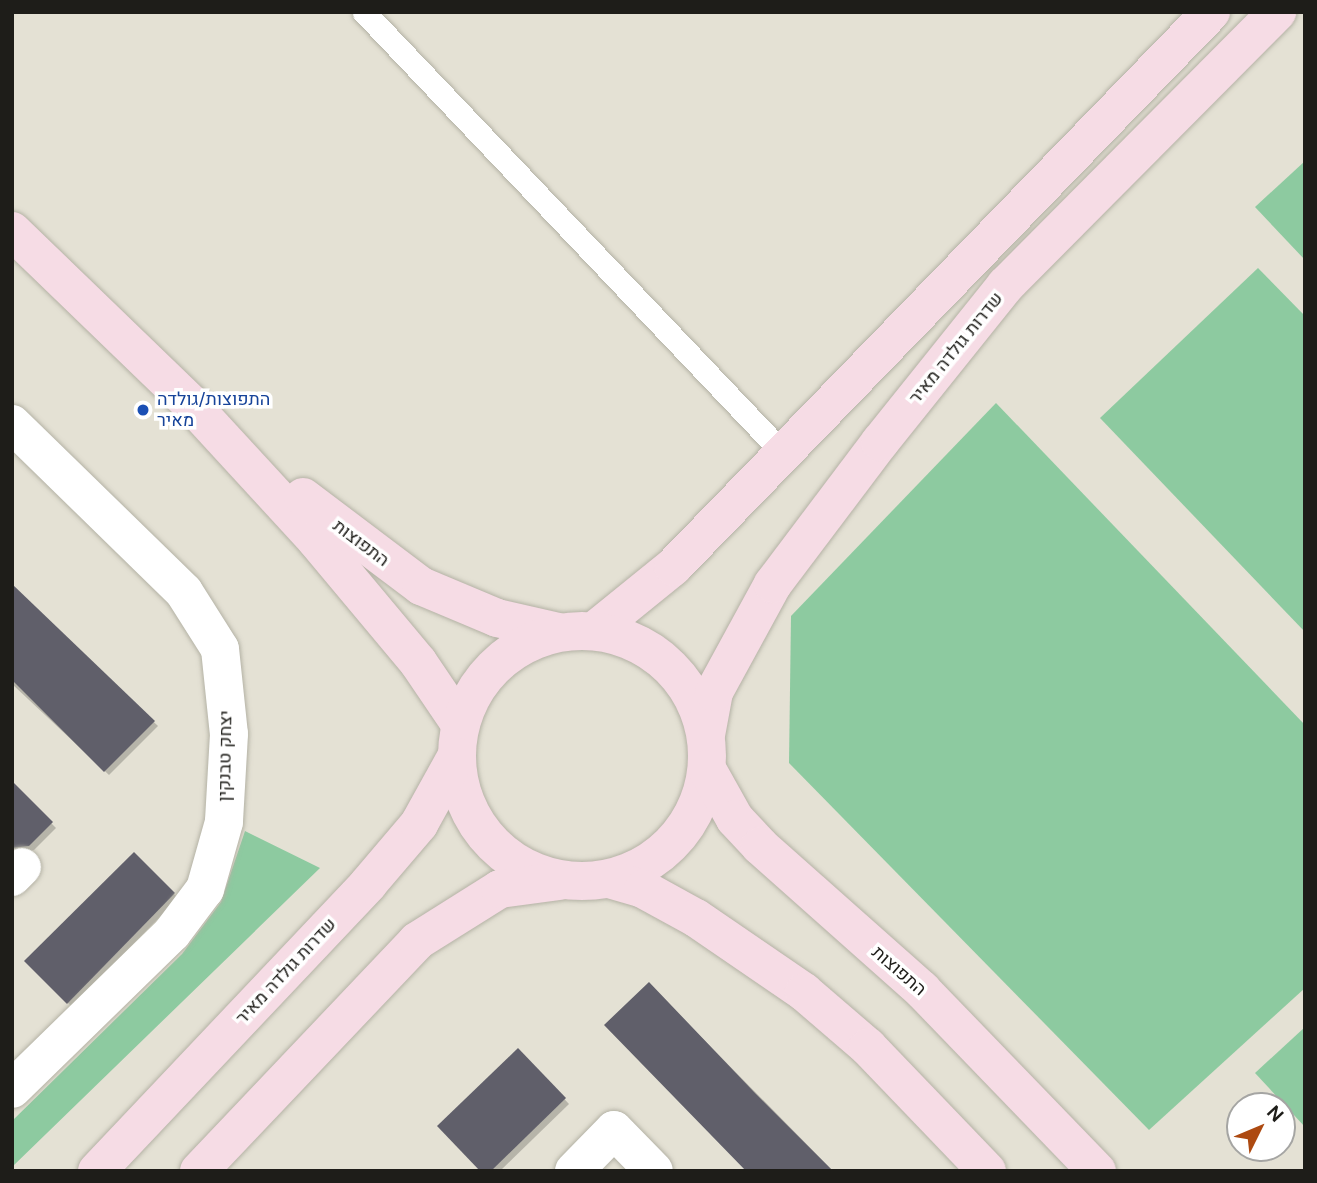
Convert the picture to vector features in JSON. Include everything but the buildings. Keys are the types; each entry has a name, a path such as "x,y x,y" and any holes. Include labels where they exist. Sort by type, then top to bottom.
{"main road":[{"path":"565,880 531,870 493,842 461,792 458,740 474,691 496,664 525,644 576,631 673,567 781,451 1211,12"},
{"name":"שדרות גולדה מאיר","path":"707,752 713,692 773,584 888,431 1006,285 1277,12"},
{"name":"התפוצות","path":"12,231 191,404 372,605 458,740"},
{"name":"התפוצות","path":"191,404 421,586 497,618 576,631"},
{"path":"576,631 634,642 668,664 692,696 707,752 697,807 676,841 646,865 609,879"},
{"name":"שדרות גולדה מאיר","path":"97,1171 368,884 419,824 458,740"},
{"name":"התפוצות","path":"707,752 735,819 760,846 922,990 1097,1171"},
{"path":"199,1171 417,941 500,889 565,880 609,879 643,889 696,918 804,992 868,1047 987,1171"}],"street":[{"name":"יצחק טבנקין","path":"12,424 184,592 220,649 229,734 224,822 205,889 172,933 12,1089"},
{"path":"574,1171 614,1130 654,1171"}],"lane":[{"path":"364,12 781,451"}],"green space":[{"path":"1305,161 1305,260 1255,207"},
{"path":"1258,268 1305,316 1305,632 1100,418"},
{"path":"996,403 1305,725 1305,988 1149,1130 789,763 791,616"},
{"path":"245,831 320,868 12,1167 12,1121 182,954 221,902"},
{"path":"1305,1027 1305,1127 1296,1117 1296,1092 1273,1092 1255,1073"}],"place":[{"name":"התפוצות/גולדה מאיר","path":"143,410"}]}
